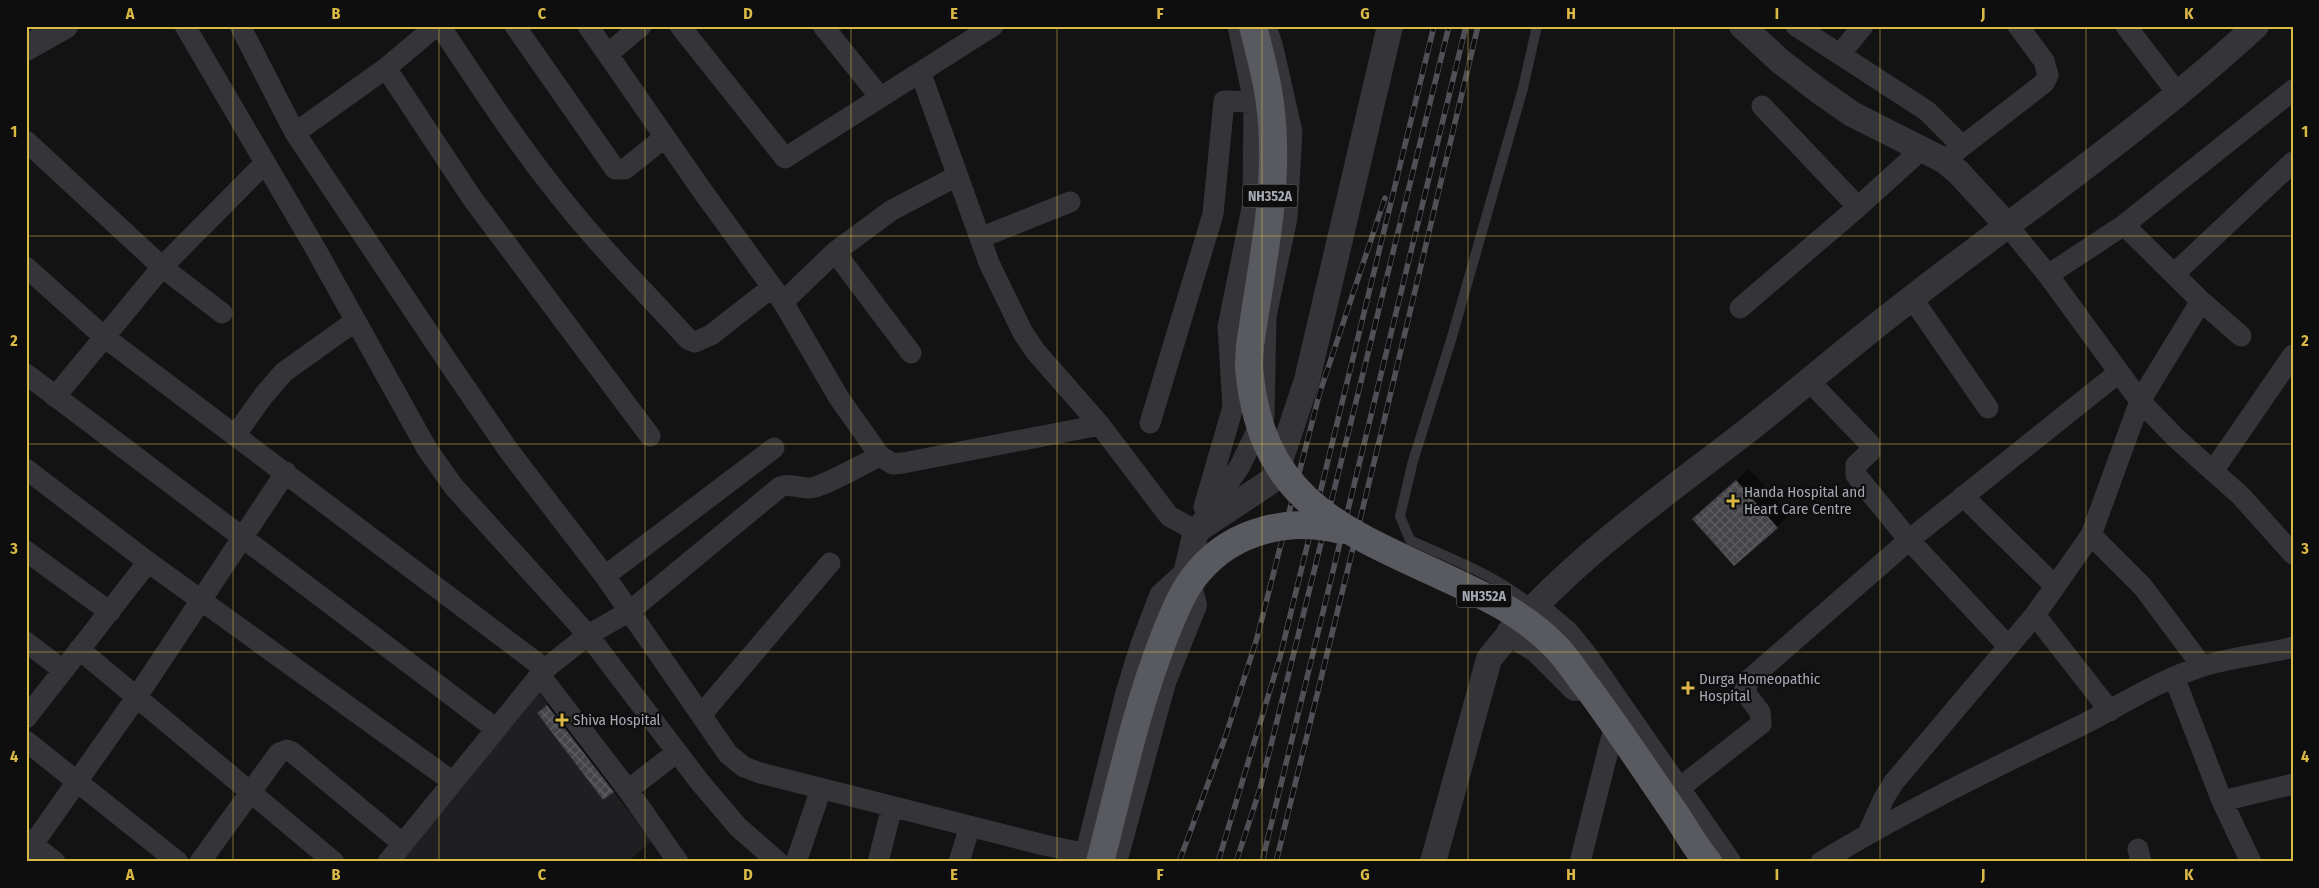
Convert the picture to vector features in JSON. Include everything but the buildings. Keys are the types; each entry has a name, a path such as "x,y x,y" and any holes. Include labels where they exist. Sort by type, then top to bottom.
{"highway":[{"name":"NH352A","path":"1253,26 1264,70 1272,123 1272,183 1250,346 1249,374 1254,408 1268,447 1290,482 1318,511 1342,528 1496,602 1536,628 1555,646 1610,718 1708,862"},
{"path":"1092,859 1148,679 1176,608 1197,572 1209,560 1237,541 1271,528 1309,525 1328,527 1357,535"}],"street":[{"path":"26,48 65,26"},
{"path":"185,26 427,449 454,487 588,635 677,752 738,826 778,862"},
{"path":"240,26 295,133 508,451 605,576 728,754 744,767 821,789 970,826 1042,853 1092,859 1129,691 1143,646 1162,596 1186,574"},
{"path":"295,133 386,68 438,26 513,136 558,195 590,234 688,339 695,342 711,335 777,295 892,210 958,176"},
{"path":"514,26 615,169 625,169 665,137"},
{"path":"588,26 777,295 840,398 880,456 893,464 903,463 1100,425"},
{"path":"608,54 641,26"},
{"path":"680,26 786,158 880,97 921,74 993,26"},
{"path":"824,26 880,97"},
{"path":"1114,862 1163,682 1194,605 1186,574 1196,531 1218,465 1233,407 1228,327 1253,203 1254,102 1238,26"},
{"path":"1196,531 1240,466 1264,416 1266,316 1287,218 1292,132 1273,48 1266,26"},
{"path":"1196,531 1274,479 1307,380 1390,26"},
{"path":"1742,26 1780,61 1819,92 1852,114 1921,150 1953,153 2044,83 2048,75 2044,60 2018,26"},
{"path":"1796,26 1927,110 1953,153 1958,172 2008,226 2048,275 2140,401 2177,439 2242,496 2293,554"},
{"path":"1840,54 1863,26"},
{"path":"2126,26 2178,94"},
{"path":"1433,862 1489,660 1509,633 1561,580 1640,515 1810,382 1912,298 2178,94 2256,26"},
{"path":"386,68 472,198 650,436"},
{"path":"921,74 999,286 1023,333 1036,352 1100,425 1169,516 1196,531"},
{"path":"2048,275 2124,225 2293,90"},
{"path":"1150,423 1213,214 1224,101 1254,102"},
{"path":"1762,106 1858,208"},
{"path":"26,141 162,267 222,313"},
{"path":"1740,308 1858,208 1921,150"},
{"path":"2174,274 2293,162"},
{"path":"55,397 103,336 162,267 265,163"},
{"path":"982,237 1070,202"},
{"path":"2124,225 2201,301 2240,336"},
{"path":"835,252 911,353"},
{"path":"26,266 103,336 286,472 542,671 678,862"},
{"path":"1912,298 1988,408"},
{"path":"1868,833 1884,798 1894,782 2035,614 2091,535 2113,469 2140,401 2201,301"},
{"path":"236,434 264,394 284,372 354,322"},
{"path":"2213,471 2293,355"},
{"path":"1677,790 1761,724 1760,712 1744,691 1750,679 1908,540 2118,373"},
{"path":"26,374 496,729"},
{"path":"1810,382 1870,443 1870,452 1856,465 1856,475 1908,540 2008,646"},
{"path":"605,576 774,448"},
{"path":"388,862 542,671 588,635 630,611 780,487 792,484 802,488 814,487 880,456"},
{"path":"26,469 148,562 453,782"},
{"path":"55,862 28,846 78,781 136,698 286,472"},
{"path":"1963,496 2055,586"},
{"path":"2091,535 2143,586 2202,666"},
{"path":"26,551 110,612"},
{"path":"26,718 148,562"},
{"path":"701,715 830,563"},
{"path":"1535,607 1566,633 1584,654 1728,862"},
{"path":"2035,614 2110,711"},
{"path":"1509,633 1537,650 1558,668 1577,689 1694,862"},
{"path":"26,642 62,670"},
{"path":"1821,862 1868,833 2174,677 2202,666 2293,647"},
{"path":"79,649 334,862"},
{"path":"2174,677 2222,801 2251,862"},
{"path":"1580,862 1611,739"},
{"path":"26,741 178,862"},
{"path":"200,862 279,753 286,750 292,752 403,844"},
{"path":"628,790 677,752"},
{"path":"2222,801 2293,784"},
{"path":"796,862 821,789"},
{"path":"878,862 892,807"},
{"path":"959,862 970,826"}],"lane":[{"path":"1535,607 1487,575 1410,540 1400,516 1413,461 1451,340 1523,88 1537,26"}],"shaded area":[{"path":"535,688 651,841 631,859 632,862 397,862"}],"railway":[{"path":"1218,862 1280,657 1434,26"},
{"path":"1236,862 1260,789 1449,26"},
{"path":"1262,862 1466,26"},
{"path":"1276,862 1478,26"},
{"path":"1179,862 1226,735 1257,638 1319,395 1385,198"}],"place":[{"name":"Handa Hospital and Heart Care Centre","path":"1733,501"},
{"name":"Durga Homeopathic Hospital","path":"1688,688"},
{"name":"Shiva Hospital","path":"562,720"}]}
